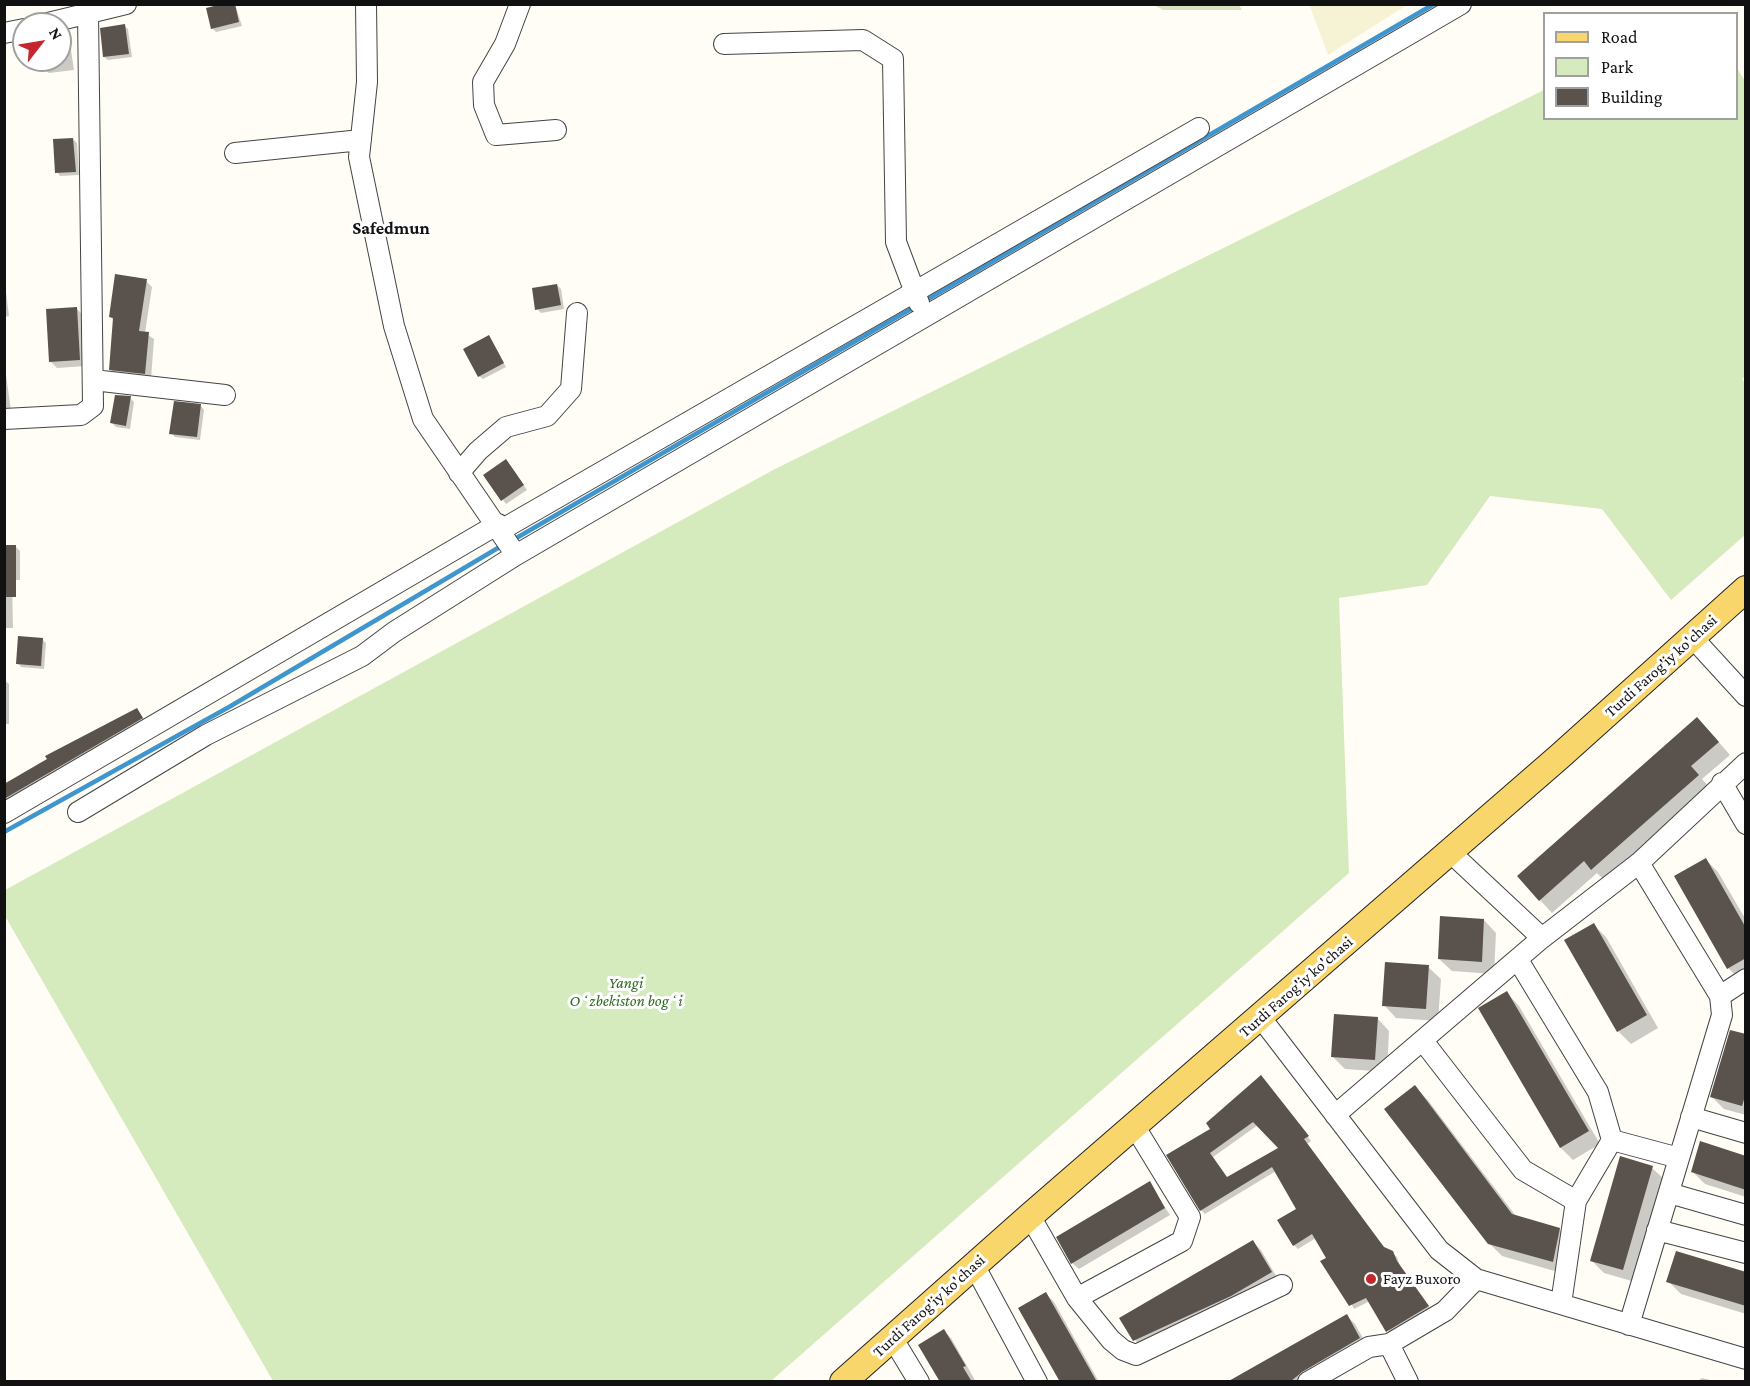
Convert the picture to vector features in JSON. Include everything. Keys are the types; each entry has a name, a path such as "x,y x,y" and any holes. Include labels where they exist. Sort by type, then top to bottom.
{"main road":[{"name":"Turdi Farog'iy ko'chasi","path":"843,1382 1030,1216 1261,1018 1746,589"}],"street":[{"path":"72,17 126,4"},
{"path":"366,4 368,82 359,157 394,326 423,419 516,555"},
{"path":"520,4 505,44 483,82 484,105 496,135 556,130"},
{"path":"4,813 500,529 920,304 1461,4"},
{"path":"4,419 81,415 93,406 87,14"},
{"path":"724,44 863,40 893,59 896,242 920,304"},
{"path":"78,812 206,735 363,656 394,632 1199,128"},
{"path":"234,153 361,140"},
{"path":"459,473 478,451 506,427 547,416 571,389 578,313"},
{"path":"93,380 225,395"},
{"path":"1692,637 1746,696"},
{"path":"1335,1115 1542,938 1639,863 1722,783 1746,764"},
{"path":"1722,783 1746,824"},
{"path":"1450,852 1542,938"},
{"path":"1629,1324 1722,1015 1720,996 1639,863"},
{"path":"1518,960 1598,1092 1612,1140 1576,1200 1561,1304"},
{"path":"1720,996 1746,979"},
{"path":"1261,1018 1439,1250 1476,1279 1746,1359"},
{"path":"1423,1041 1523,1170 1576,1200"},
{"path":"1692,1117 1746,1133"},
{"path":"1077,1298 1182,1241 1190,1217 1135,1126"},
{"path":"1612,1140 1679,1158"},
{"path":"1669,1193 1746,1215"},
{"path":"1030,1216 1077,1298 1111,1340 1123,1350 1136,1355 1282,1285"},
{"path":"1657,1230 1746,1253"},
{"path":"974,1265 1037,1382"},
{"path":"1308,1382 1369,1347 1389,1344 1446,1311 1476,1279"},
{"path":"893,1339 919,1382"},
{"path":"1389,1344 1408,1382"}],"shaded area":[{"path":"1309,4 1407,4 1407,5 1328,55"}],"green space":[{"path":"1154,5 1239,5 1242,10 1163,10"},
{"name":"Yangi Oʻzbekiston bogʻi","path":"1738,70 1746,83 1746,376 1742,379 1746,384 1745,535 1671,600 1602,509 1490,496 1427,585 1339,598 1349,873 771,1381 273,1381 5,916 5,890 775,469 1543,90 1543,120 1738,120"}],"building":[{"path":"235,4 239,22 211,29 206,8"},
{"path":"125,24 129,54 103,57 100,28"},
{"path":"73,138 76,172 55,173 53,139"},
{"path":"115,274 147,279 139,331 149,332 145,374 109,370 113,318 109,317"},
{"path":"557,284 561,305 535,310 532,288"},
{"path":"77,307 80,360 49,362 46,309"},
{"path":"489,335 504,363 478,377 463,349"},
{"path":"115,395 131,396 126,426 110,423"},
{"path":"174,401 201,404 197,437 169,434"},
{"path":"506,459 524,485 501,501 483,475"},
{"path":"4,545 16,545 16,597 4,597"},
{"path":"18,636 43,638 41,666 16,664"},
{"path":"137,708 143,718 4,799 4,784 47,759 45,756"},
{"path":"1697,717 1719,742 1691,766 1699,775 1591,870 1584,861 1539,901 1517,876"},
{"path":"1706,858 1746,928 1746,958 1727,969 1674,876"},
{"path":"1440,916 1484,919 1482,962 1438,959"},
{"path":"1594,923 1647,1015 1617,1032 1564,940"},
{"path":"1385,962 1429,965 1426,1009 1382,1006"},
{"path":"1507,991 1589,1131 1560,1148 1478,1008"},
{"path":"1334,1014 1378,1017 1375,1060 1331,1057"},
{"path":"1730,1030 1746,1034 1746,1093 1742,1106 1710,1097"},
{"path":"1261,1075 1309,1136 1304,1139 1384,1247 1393,1251 1397,1261 1429,1306 1386,1332 1366,1298 1349,1306 1320,1261 1326,1258 1312,1234 1293,1246 1277,1220 1296,1209 1272,1167 1200,1211 1166,1155 1210,1129 1206,1123","holes":["1253,1122 1278,1148 1227,1177 1210,1153"]},
{"path":"1415,1085 1512,1214 1560,1228 1553,1262 1488,1244 1384,1109"},
{"path":"1700,1141 1746,1156 1746,1190 1691,1172"},
{"path":"1620,1156 1653,1166 1623,1270 1590,1261"},
{"path":"1150,1181 1165,1208 1071,1264 1056,1237"},
{"path":"1253,1240 1272,1272 1231,1296 1133,1341 1119,1318"},
{"path":"1676,1251 1746,1272 1746,1306 1666,1282"},
{"path":"1046,1292 1097,1382 1060,1382 1018,1308"},
{"path":"1347,1314 1360,1338 1302,1372 1290,1382 1227,1382"},
{"path":"944,1329 966,1366 963,1367 972,1382 940,1382 918,1345"}],"waterway":[{"path":"923,302 1434,4"},
{"path":"513,540 916,306"},
{"path":"4,832 229,707 503,545"}],"place":[{"name":"Fayz Buxoro","path":"1371,1279"}],"district":[{"name":"Safedmun","path":"391,228"}]}
